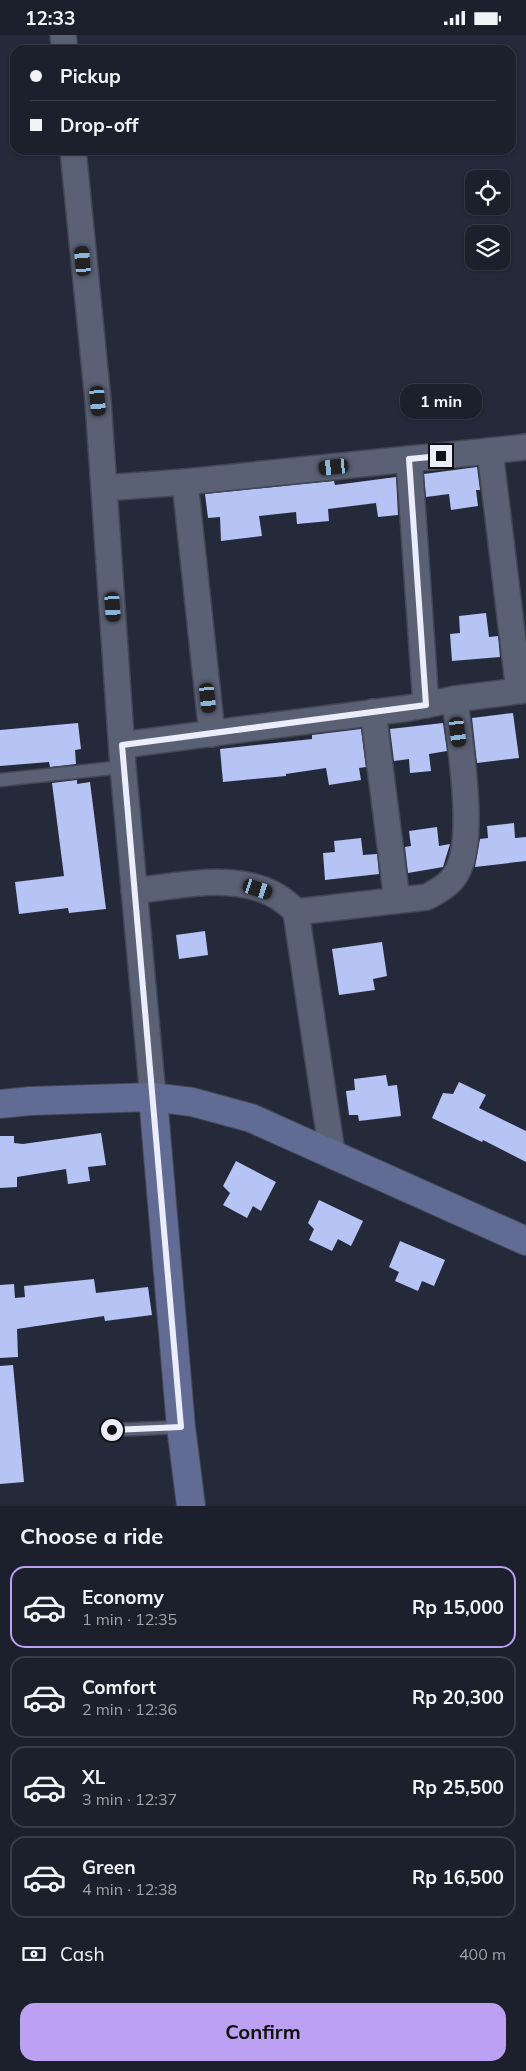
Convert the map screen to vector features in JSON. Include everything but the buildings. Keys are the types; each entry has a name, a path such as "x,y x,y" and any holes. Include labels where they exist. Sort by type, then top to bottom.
{"street":[{"path":"73,155 104,488 134,891 181,1427 191,1506"},
{"path":"104,488 186,483 526,447"},
{"path":"123,756 212,734 523,690 490,451"},
{"path":"409,459 426,705"},
{"path":"186,483 212,734"},
{"path":"296,913 427,897 441,889 459,869 467,830 455,699"},
{"path":"373,712 397,900"},
{"path":"134,891 226,882 274,895 286,901 296,913 332,1153"},
{"path":"0,1104 30,1101 153,1097 192,1102 251,1118 526,1241"}],"lane":[{"path":"0,779 123,756"},
{"path":"112,1430 181,1427"}],"route":[{"path":"112,1430 181,1427 122,745 426,705 409,459 441,456"}]}
